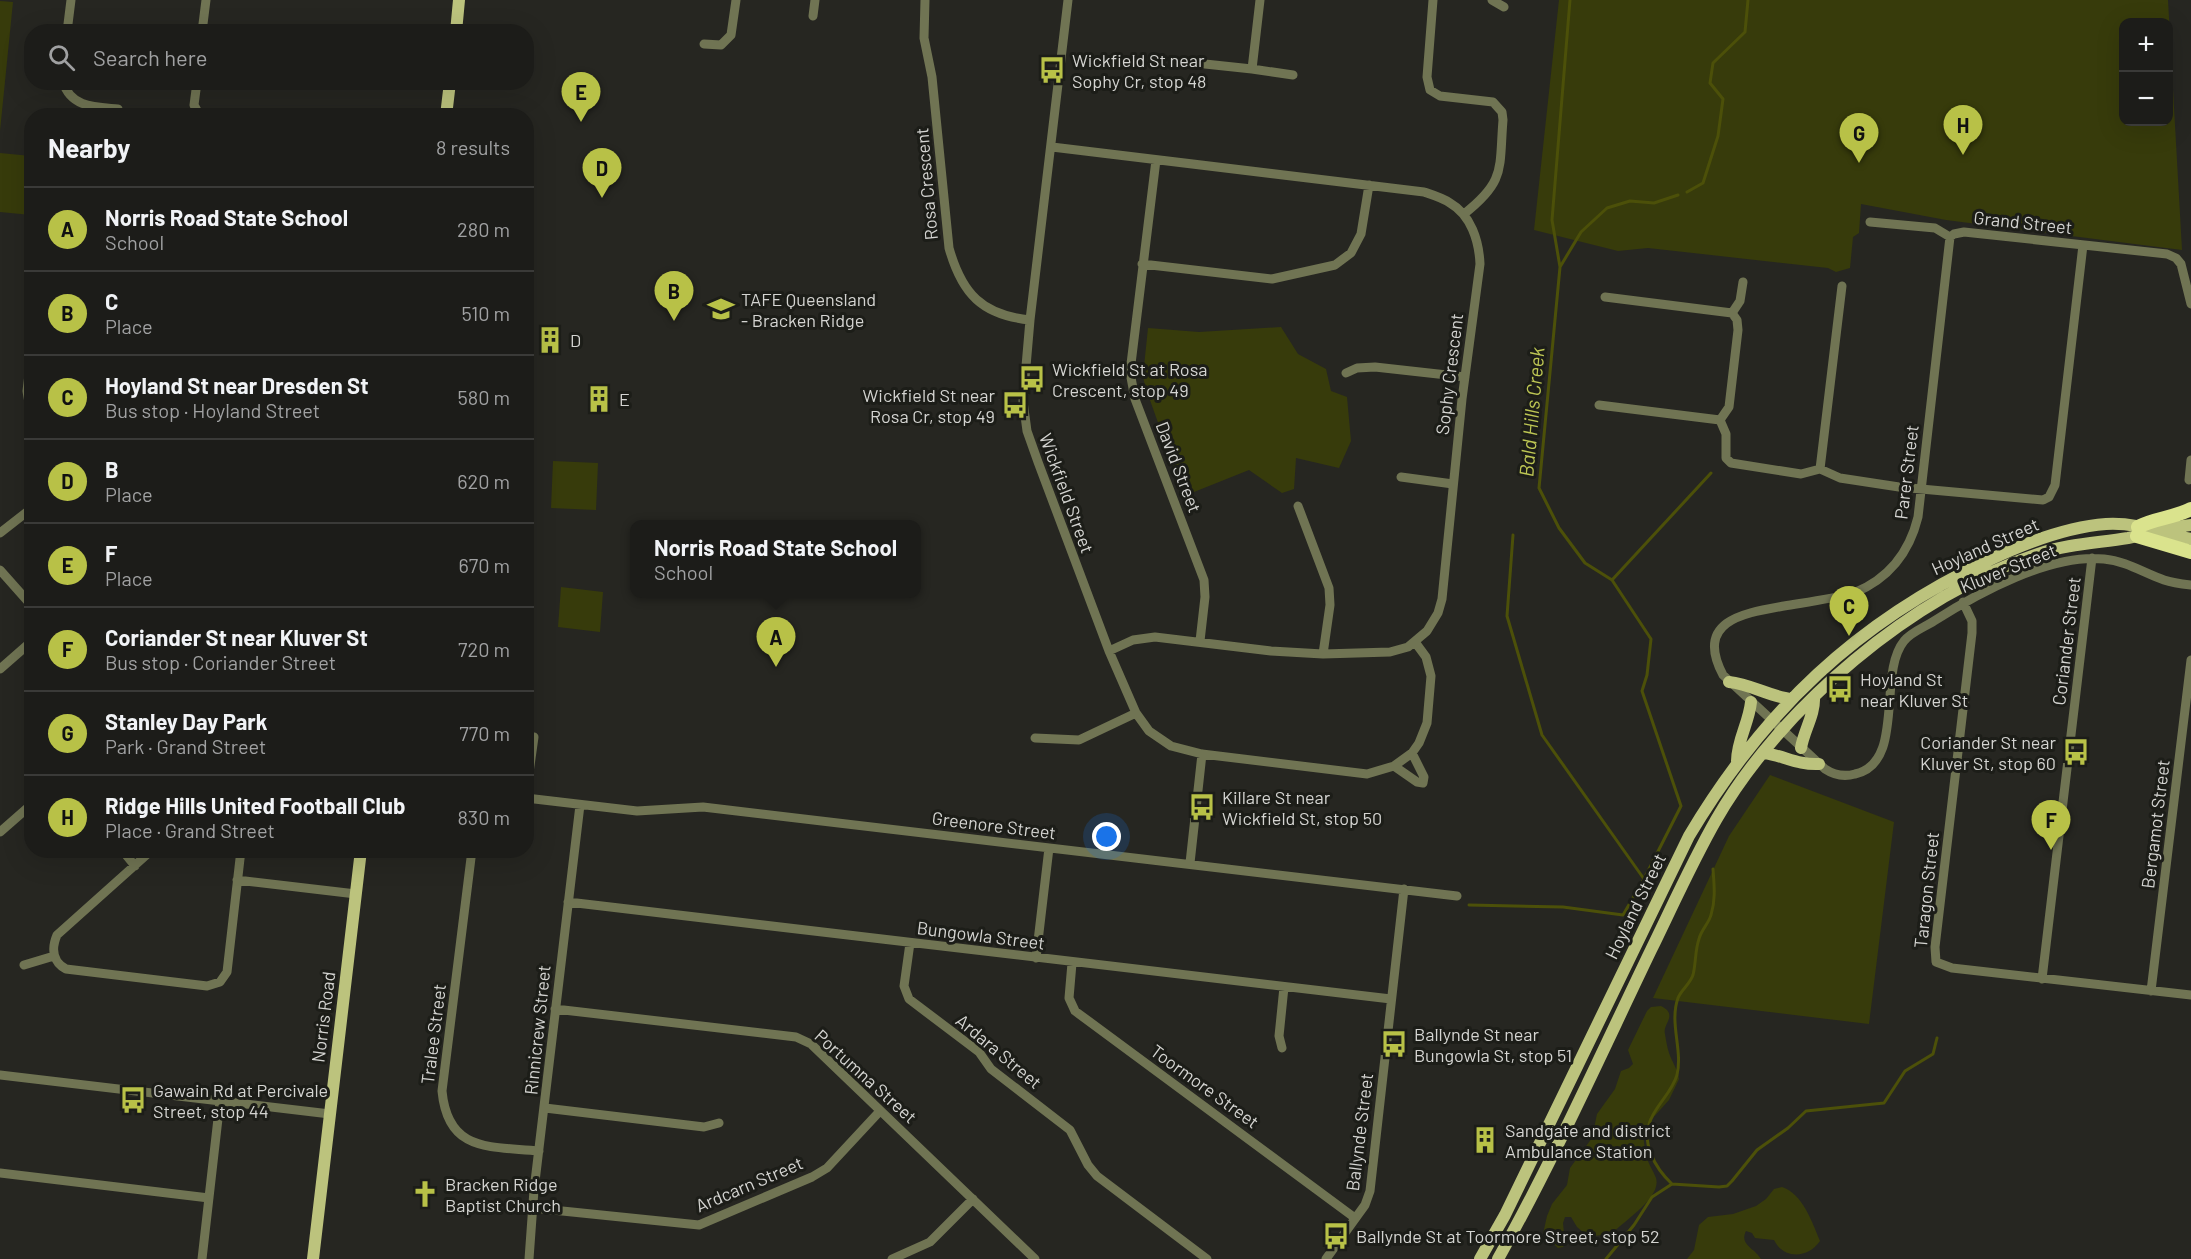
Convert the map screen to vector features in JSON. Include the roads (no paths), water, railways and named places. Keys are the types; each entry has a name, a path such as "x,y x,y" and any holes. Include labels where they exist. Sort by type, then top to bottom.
{"highway":[{"path":"2137,531 2153,519 2191,509"},
{"path":"2137,531 2191,552"}],"main road":[{"path":"457,24 459,0"},
{"path":"447,108 449,90"},
{"name":"Hoyland Street","path":"1480,1259 1505,1215 1689,836 1737,761 1771,720 1838,655 1861,636 1920,597 1970,569 2016,548 2082,527 2112,524 2137,531"},
{"name":"Hoyland Street","path":"1498,1259 1557,1145 1717,818 1764,753 1814,697 1888,634 1948,595 2002,568 2052,549 2137,531 2159,531 2191,525"},
{"path":"2159,531 2191,539"},
{"path":"1729,682 1742,683 1774,696 1792,699"},
{"path":"1801,748 1804,731 1814,707 1814,697"},
{"path":"1737,761 1737,748 1748,722 1751,702"},
{"path":"1764,753 1783,757 1802,765 1819,764"},
{"name":"Norris Road","path":"313,1259 360,858"}],"street":[{"path":"69,24 71,0"},
{"path":"203,24 206,0"},
{"path":"704,44 721,45 731,35 736,0"},
{"path":"813,16 815,0"},
{"name":"Rosa Crescent","path":"925,0 924,38 932,77 949,248 953,263 971,294 988,309 999,315 1030,320"},
{"name":"Wickfield Street","path":"1068,0 1030,320 1023,401 1027,431 1109,651 1136,712 1149,731 1172,746 1202,754 1367,774 1394,766 1412,753 1427,723 1431,676 1426,657 1415,642"},
{"path":"1252,69 1260,0"},
{"path":"1052,147 1424,192 1450,202 1464,213 1484,198 1498,177 1502,112 1493,102 1440,96 1430,90 1427,77 1433,0"},
{"path":"1492,0 1504,7"},
{"path":"1205,64 1293,75"},
{"path":"66,90 81,104 111,108"},
{"path":"195,90 196,108"},
{"name":"David Street","path":"1156,160 1130,372 1131,386 1204,580 1205,597 1200,641"},
{"path":"1142,264 1272,279 1335,265 1351,253 1361,234 1369,185"},
{"name":"Sophy Crescent","path":"1109,651 1133,640 1155,637 1271,651 1323,654 1390,652 1408,647 1430,626 1438,613 1442,599 1465,377 1480,264 1479,246 1464,213"},
{"name":"Grand Street","path":"1870,222 1935,228 1950,237 1964,231 2167,254 2176,258 2181,264 2191,304"},
{"name":"Parer Street","path":"1783,731 1729,682 1719,667 1714,651 1717,637 1728,621 1747,613 1841,597 1878,581 1895,566 1912,538 1918,517 1950,237"},
{"path":"1720,420 1726,434 1726,458 1731,464 1801,474 1820,469 1840,478 1899,487 2033,500 2049,497 2055,481 2083,245"},
{"path":"1732,313 1740,301 1743,282"},
{"path":"1820,469 1842,286"},
{"path":"1605,297 1732,313 1737,320 1738,330 1729,407 1720,420"},
{"path":"1346,373 1357,368 1375,367 1465,377"},
{"path":"1599,405 1720,420"},
{"path":"2188,480 2191,459"},
{"path":"1401,477 1453,484"},
{"path":"1298,506 1329,588 1330,605 1323,654"},
{"path":"0,533 24,514"},
{"name":"Kluver Street","path":"1783,731 1831,773 1847,776 1857,774 1873,765 1879,758 1885,742 1894,656 1905,639 1963,602 2026,574 2068,561 2092,558 2114,560 2166,581 2191,585"},
{"name":"Coriander Street","path":"2042,979 2092,558"},
{"path":"0,570 24,597"},
{"name":"Taragon Street","path":"1963,602 1972,621 1972,633 1937,964 1952,968 2042,979 2191,995"},
{"path":"0,669 24,648"},
{"name":"Bergamot Street","path":"2151,991 2191,660"},
{"path":"1035,738 1079,740 1136,712"},
{"path":"1394,766 1417,782 1423,783 1424,777 1412,753"},
{"path":"1190,863 1202,754"},
{"name":"Greenore Street","path":"534,797 637,811 703,807 1457,896"},
{"name":"Rinnicrew Street","path":"529,1259 539,1151 580,805"},
{"path":"0,832 24,811"},
{"path":"1036,958 1049,848"},
{"path":"128,858 135,866"},
{"path":"144,858 57,935 54,941 54,956 57,962 66,969 223,986 227,972 240,858"},
{"name":"Tralee Street","path":"471,858 442,1091 444,1108 451,1125 464,1139 481,1145 539,1151"},
{"path":"237,880 356,894"},
{"name":"Ballynde Street","path":"1326,1259 1355,1218 1370,1191 1404,889"},
{"name":"Bungowla Street","path":"568,902 1391,999"},
{"name":"Ardara Street","path":"910,943 904,986 909,999 979,1052 991,1069 1070,1130 1088,1165 1097,1176 1207,1259"},
{"path":"24,965 54,956"},
{"name":"Toormore Street","path":"1072,963 1069,998 1075,1011 1355,1218"},
{"path":"1282,1048 1278,1036 1284,987"},
{"name":"Portumna Street","path":"555,1009 796,1037 811,1044 1035,1259"},
{"path":"0,1075 330,1114"},
{"path":"202,1259 220,1101"},
{"path":"545,1108 704,1126 719,1123"},
{"name":"Ardcarn Street","path":"534,1208 699,1225 812,1177 827,1168 880,1111"},
{"path":"0,1173 208,1198"},
{"path":"892,1259 930,1242 973,1199"}],"waterway":[{"path":"1560,267 1552,220 1570,0"},
{"name":"Bald Hills Creek","path":"1687,192 1703,183 1718,136 1723,99 1710,83 1713,63 1745,32 1748,0"},
{"name":"Bald Hills Creek","path":"1469,905 1563,907 1623,915 1681,806 1642,691 1647,675 1651,639 1612,580 1585,563 1559,528 1539,488 1560,267 1581,232 1607,208 1630,201 1654,203 1678,195"},
{"path":"1612,580 1711,473"},
{"path":"1513,535 1507,616 1542,735 1644,879"},
{"name":"Bald Hills Creek","path":"1606,1259 1634,1225 1652,1197 1672,1184 1660,1170 1651,1154 1647,1137 1648,1128 1654,1113 1672,1087 1677,1075 1676,1007 1679,995 1693,975 1701,933 1713,909 1713,869"},
{"path":"1672,1184 1727,1186 1757,1150 1788,1128 1806,1111 1884,1103 1905,1071 1933,1054 1937,1038"}],"place":[{"name":"Wickfield St near Sophy Cr, stop 48","path":"1052,70"},
{"name":"F","path":"581,122"},
{"name":"Ridge Hills United Football Club","path":"1963,155"},
{"name":"Stanley Day Park","path":"1859,163"},
{"name":"B","path":"602,198"},
{"name":"TAFE Queensland - Bracken Ridge","path":"721,309"},
{"name":"C","path":"674,321"},
{"name":"D","path":"550,340"},
{"name":"Wickfield St at Rosa Crescent, stop 49","path":"1032,379"},
{"name":"E","path":"599,399"},
{"name":"Wickfield St near Rosa Cr, stop 49","path":"1015,405"},
{"name":"Hoyland St near Dresden St","path":"1849,636"},
{"name":"Norris Road State School","path":"776,667"},
{"name":"Hoyland St near Kluver St","path":"1840,689"},
{"name":"Coriander St near Kluver St, stop 60","path":"2076,752"},
{"name":"Killare St near Wickfield St, stop 50","path":"1202,807"},
{"name":"Coriander St near Kluver St","path":"2051,850"},
{"name":"Ballynde St near Bungowla St, stop 51","path":"1394,1044"},
{"name":"Gawain Rd at Percivale Street, stop 44","path":"133,1100"},
{"name":"Sandgate and district Ambulance Station","path":"1485,1140"},
{"name":"Bracken Ridge Baptist Church","path":"425,1194"},
{"name":"Ballynde St at Toormore Street, stop 52","path":"1336,1236"}]}
